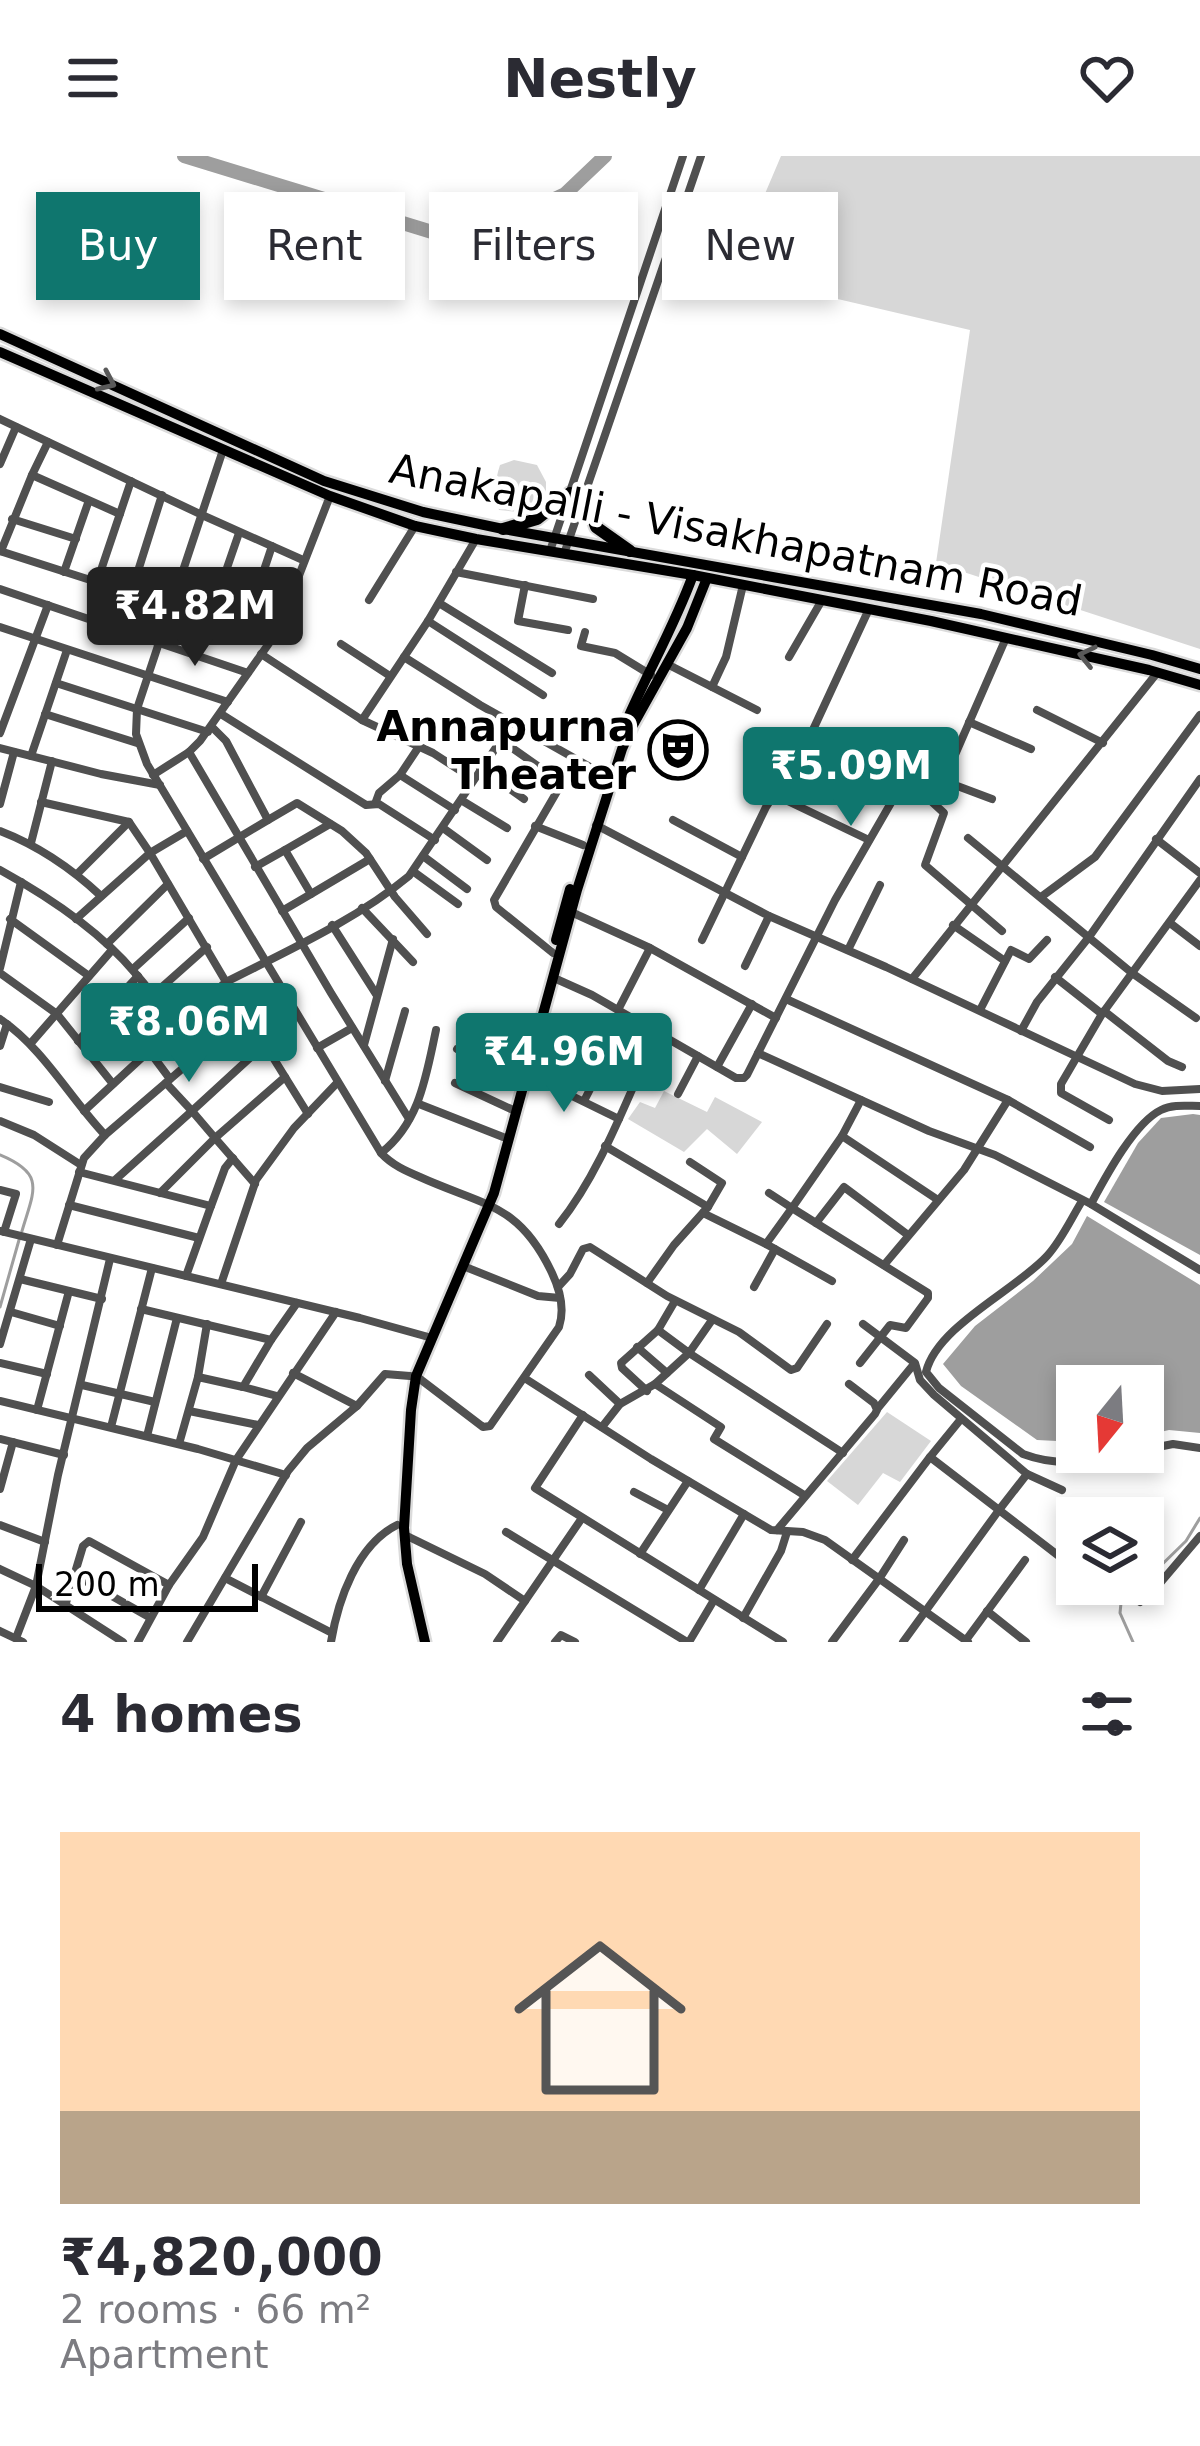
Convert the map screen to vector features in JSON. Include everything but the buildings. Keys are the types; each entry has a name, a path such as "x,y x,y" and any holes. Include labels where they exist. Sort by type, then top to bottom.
{"highway":[{"path":"503,530 537,519 577,493 596,527 630,551"}],"main road":[{"name":"Anakapalli - Visakhapatnam Road","path":"0,335 324,481 423,512 700,576 1006,637 1200,685"},
{"name":"Anakapalli - Visakhapatnam Road","path":"0,352 330,496 415,526 476,539 552,544"},
{"name":"Anakapalli - Visakhapatnam Road","path":"566,547 630,551 934,606 1200,669"},
{"path":"422,1642 402,1569 407,1388 486,1203 606,776 629,714 687,628 700,576"},
{"path":"429,1336 463,1266 486,1203 596,825 632,725 700,576"},
{"path":"931,621 934,606"}],"street":[{"path":"566,547 577,493 683,156"},
{"path":"552,544 577,493 701,156"},
{"path":"0,419 303,560"},
{"path":"0,464 16,427"},
{"path":"47,442 0,551 131,592"},
{"path":"187,1642 286,1475 307,1448 357,1406 385,1374 413,1376 487,1428 526,1379 562,1321 559,1292 527,1231 506,1212 399,1168 381,1153 137,742 137,709 223,448"},
{"path":"32,475 120,514"},
{"path":"97,582 131,481"},
{"path":"120,628 162,496"},
{"path":"153,775 188,752 210,729 271,641 330,496"},
{"path":"64,572 88,502"},
{"path":"12,519 76,539"},
{"path":"369,600 415,526"},
{"path":"197,655 239,532"},
{"path":"362,720 476,539"},
{"path":"243,633 272,546"},
{"path":"456,572 592,599"},
{"path":"525,585 518,621 568,630"},
{"path":"712,687 730,644 743,585"},
{"path":"0,589 248,673"},
{"path":"789,657 822,600"},
{"path":"439,603 553,673"},
{"path":"0,733 48,604"},
{"path":"702,940 773,794 805,747 869,609"},
{"path":"428,621 543,695"},
{"path":"210,622 271,641"},
{"path":"0,627 228,702"},
{"path":"585,632 581,646 611,651 653,676"},
{"path":"931,801 938,796 1006,637"},
{"path":"341,644 391,676"},
{"path":"31,756 67,649"},
{"path":"261,654 362,720 434,754 473,779"},
{"path":"404,657 606,776"},
{"path":"667,664 757,710"},
{"path":"912,979 1157,673"},
{"path":"56,683 210,729 226,741 268,820"},
{"path":"1037,710 1102,743"},
{"path":"45,714 137,742"},
{"path":"221,714 366,805 380,804 435,840"},
{"path":"1040,897 1095,856 1200,715"},
{"path":"969,722 1031,749"},
{"path":"176,1025 226,982 392,891 414,872 497,746 504,744 542,769"},
{"path":"805,747 931,801 944,813 925,865 1002,931"},
{"path":"0,748 160,785"},
{"path":"375,804 418,748"},
{"path":"0,803 14,752"},
{"path":"188,752 409,1120"},
{"path":"31,843 52,761"},
{"path":"480,768 524,799"},
{"path":"400,776 454,810"},
{"path":"1021,1030 1055,976 1089,937 1200,779"},
{"path":"944,781 992,799"},
{"path":"553,952 494,903 559,788"},
{"path":"554,978 743,1078 899,789"},
{"path":"773,794 869,840"},
{"path":"461,800 507,828"},
{"path":"41,802 128,822 226,982"},
{"path":"203,859 297,802 354,841 427,934"},
{"path":"673,820 742,857"},
{"path":"77,874 128,822"},
{"path":"255,867 332,823"},
{"path":"596,825 769,916 1150,1089 1200,1089"},
{"path":"535,826 583,845"},
{"path":"443,828 487,860"},
{"path":"0,831 31,843 101,896"},
{"path":"76,919 150,853 187,831"},
{"path":"968,838 1132,973 1196,1018"},
{"path":"1109,1120 1059,1090 1103,1013 1200,877 1156,839"},
{"path":"285,850 311,894"},
{"path":"423,856 467,889"},
{"path":"282,911 370,860"},
{"path":"0,870 110,947 198,1056"},
{"path":"414,872 458,904"},
{"path":"21,882 0,970 57,1014 113,1084"},
{"path":"31,1043 168,884"},
{"path":"848,950 880,885"},
{"path":"362,908 412,962"},
{"path":"571,911 650,948 776,1018"},
{"path":"745,966 769,916"},
{"path":"78,1041 189,918"},
{"path":"10,920 89,976"},
{"path":"1170,923 1200,946"},
{"path":"953,925 1005,962"},
{"path":"332,926 376,994"},
{"path":"363,1047 393,939"},
{"path":"980,1010 1011,950 1029,959 1047,940"},
{"path":"153,995 207,947"},
{"path":"618,1010 650,948"},
{"path":"1055,976 1182,1067"},
{"path":"57,1245 84,1158 246,1014 282,992"},
{"path":"786,999 1008,1100 1090,1147"},
{"path":"114,1004 168,1081 255,1184"},
{"path":"717,1067 752,1004"},
{"path":"385,1082 405,1011"},
{"path":"246,1014 308,1114"},
{"path":"0,1046 3,1022 31,1043 105,1135"},
{"path":"317,1048 352,1028"},
{"path":"381,1153 396,1141 419,1104 436,1030"},
{"path":"584,1101 614,1042"},
{"path":"115,1181 265,1044"},
{"path":"457,1049 619,1119"},
{"path":"84,1111 149,1052"},
{"path":"758,1053 929,1131 978,1148 1087,1202 1200,1270"},
{"path":"678,1094 698,1056"},
{"path":"559,1225 619,1119 645,1060"},
{"path":"160,1193 285,1077"},
{"path":"221,1284 255,1184 294,1128 337,1083"},
{"path":"455,1083 511,1109"},
{"path":"0,1087 50,1102"},
{"path":"754,1287 792,1208 861,1100"},
{"path":"884,1265 964,1170 1008,1100"},
{"path":"419,1104 503,1137"},
{"path":"1056,1462 1023,1454 939,1388 926,1372 930,1360 987,1303 1046,1257 1148,1120 1165,1108 1200,1106"},
{"path":"0,1121 34,1135 80,1169 211,1206"},
{"path":"842,1136 938,1200"},
{"path":"604,1146 832,1281"},
{"path":"186,1276 225,1168 233,1158"},
{"path":"647,1283 722,1184 690,1162"},
{"path":"816,1223 844,1187 908,1235"},
{"path":"0,1190 16,1194 2,1231 429,1336"},
{"path":"769,1193 929,1295 906,1328 890,1325 860,1363"},
{"path":"69,1205 199,1238"},
{"path":"0,1344 20,1279 24,1237"},
{"path":"559,1292 588,1246 675,1301 739,1332 791,1370 827,1324"},
{"path":"0,1630 20,1640 110,1258"},
{"path":"463,1266 538,1295 559,1292"},
{"path":"111,1427 152,1268"},
{"path":"20,1279 102,1299"},
{"path":"37,1410 69,1291"},
{"path":"646,1391 620,1365 658,1330 675,1301"},
{"path":"243,1387 298,1303"},
{"path":"141,1309 271,1340"},
{"path":"11,1312 60,1326"},
{"path":"138,1642 149,1617 203,1537 236,1460 336,1312"},
{"path":"147,1436 177,1318"},
{"path":"602,1427 620,1404 646,1391 689,1353 712,1320"},
{"path":"179,1444 207,1324"},
{"path":"863,1324 915,1363 920,1380 961,1419 1027,1474 1062,1490"},
{"path":"658,1330 843,1453"},
{"path":"638,1347 667,1373"},
{"path":"0,1363 46,1374"},
{"path":"776,1531 915,1363"},
{"path":"293,1373 357,1406"},
{"path":"589,1375 620,1404"},
{"path":"198,1377 277,1396"},
{"path":"526,1379 744,1514 776,1531 803,1532 825,1540 967,1641 1024,1560"},
{"path":"655,1384 721,1426 714,1439 804,1496"},
{"path":"849,1384 874,1402 877,1410"},
{"path":"82,1385 155,1402"},
{"path":"0,1401 286,1475"},
{"path":"188,1411 258,1425"},
{"path":"583,1415 535,1488 782,1642"},
{"path":"852,1560 961,1419"},
{"path":"0,1439 64,1455"},
{"path":"0,1489 14,1442"},
{"path":"1164,1446 1200,1448"},
{"path":"930,1457 1056,1554"},
{"path":"903,1642 1027,1474"},
{"path":"640,1554 688,1480"},
{"path":"634,1492 668,1510"},
{"path":"698,1590 744,1514"},
{"path":"497,1642 582,1518"},
{"path":"261,1597 301,1522"},
{"path":"0,1525 45,1542"},
{"path":"225,1578 331,1638 341,1600 359,1564 381,1535 401,1530 525,1601"},
{"path":"506,1532 688,1642 714,1600"},
{"path":"743,1618 788,1532"},
{"path":"1164,1579 1196,1549 1200,1536"},
{"path":"832,1642 904,1540"},
{"path":"65,1606 83,1546 89,1541 169,1585"},
{"path":"0,1569 36,1586 123,1642"},
{"path":"74,1574 149,1617"},
{"path":"987,1611 1026,1642"},
{"path":"555,1642 561,1635 575,1642"}],"shaded area":[{"path":"781,156 1200,156 1200,649 936,563 970,330 838,299 838,192 766,192"},
{"path":"514,460 537,465 546,482 546,503 529,513 499,510 497,504 500,465"},
{"path":"664,1091 707,1112 715,1097 762,1122 737,1154 707,1129 684,1152 628,1119 640,1102 655,1108"},
{"path":"1200,1115 1200,1255 1104,1202 1138,1143 1161,1118"},
{"path":"1087,1216 1200,1285 1200,1433 1164,1431 1164,1365 1056,1365 1056,1441 1037,1440 961,1386 943,1364 975,1326 1072,1244"},
{"path":"887,1412 931,1441 900,1482 883,1473 858,1505 827,1481"}],"waterway":[{"path":"184,156 432,232 503,223 565,194 605,156"},
{"path":"0,1155 25,1169 33,1185 22,1231"},
{"path":"0,1307 19,1240"},
{"path":"1164,1562 1200,1518"},
{"path":"1121,1605 1133,1642"}],"place":[{"name":"Annapurna Theater","path":"678,750"}]}
